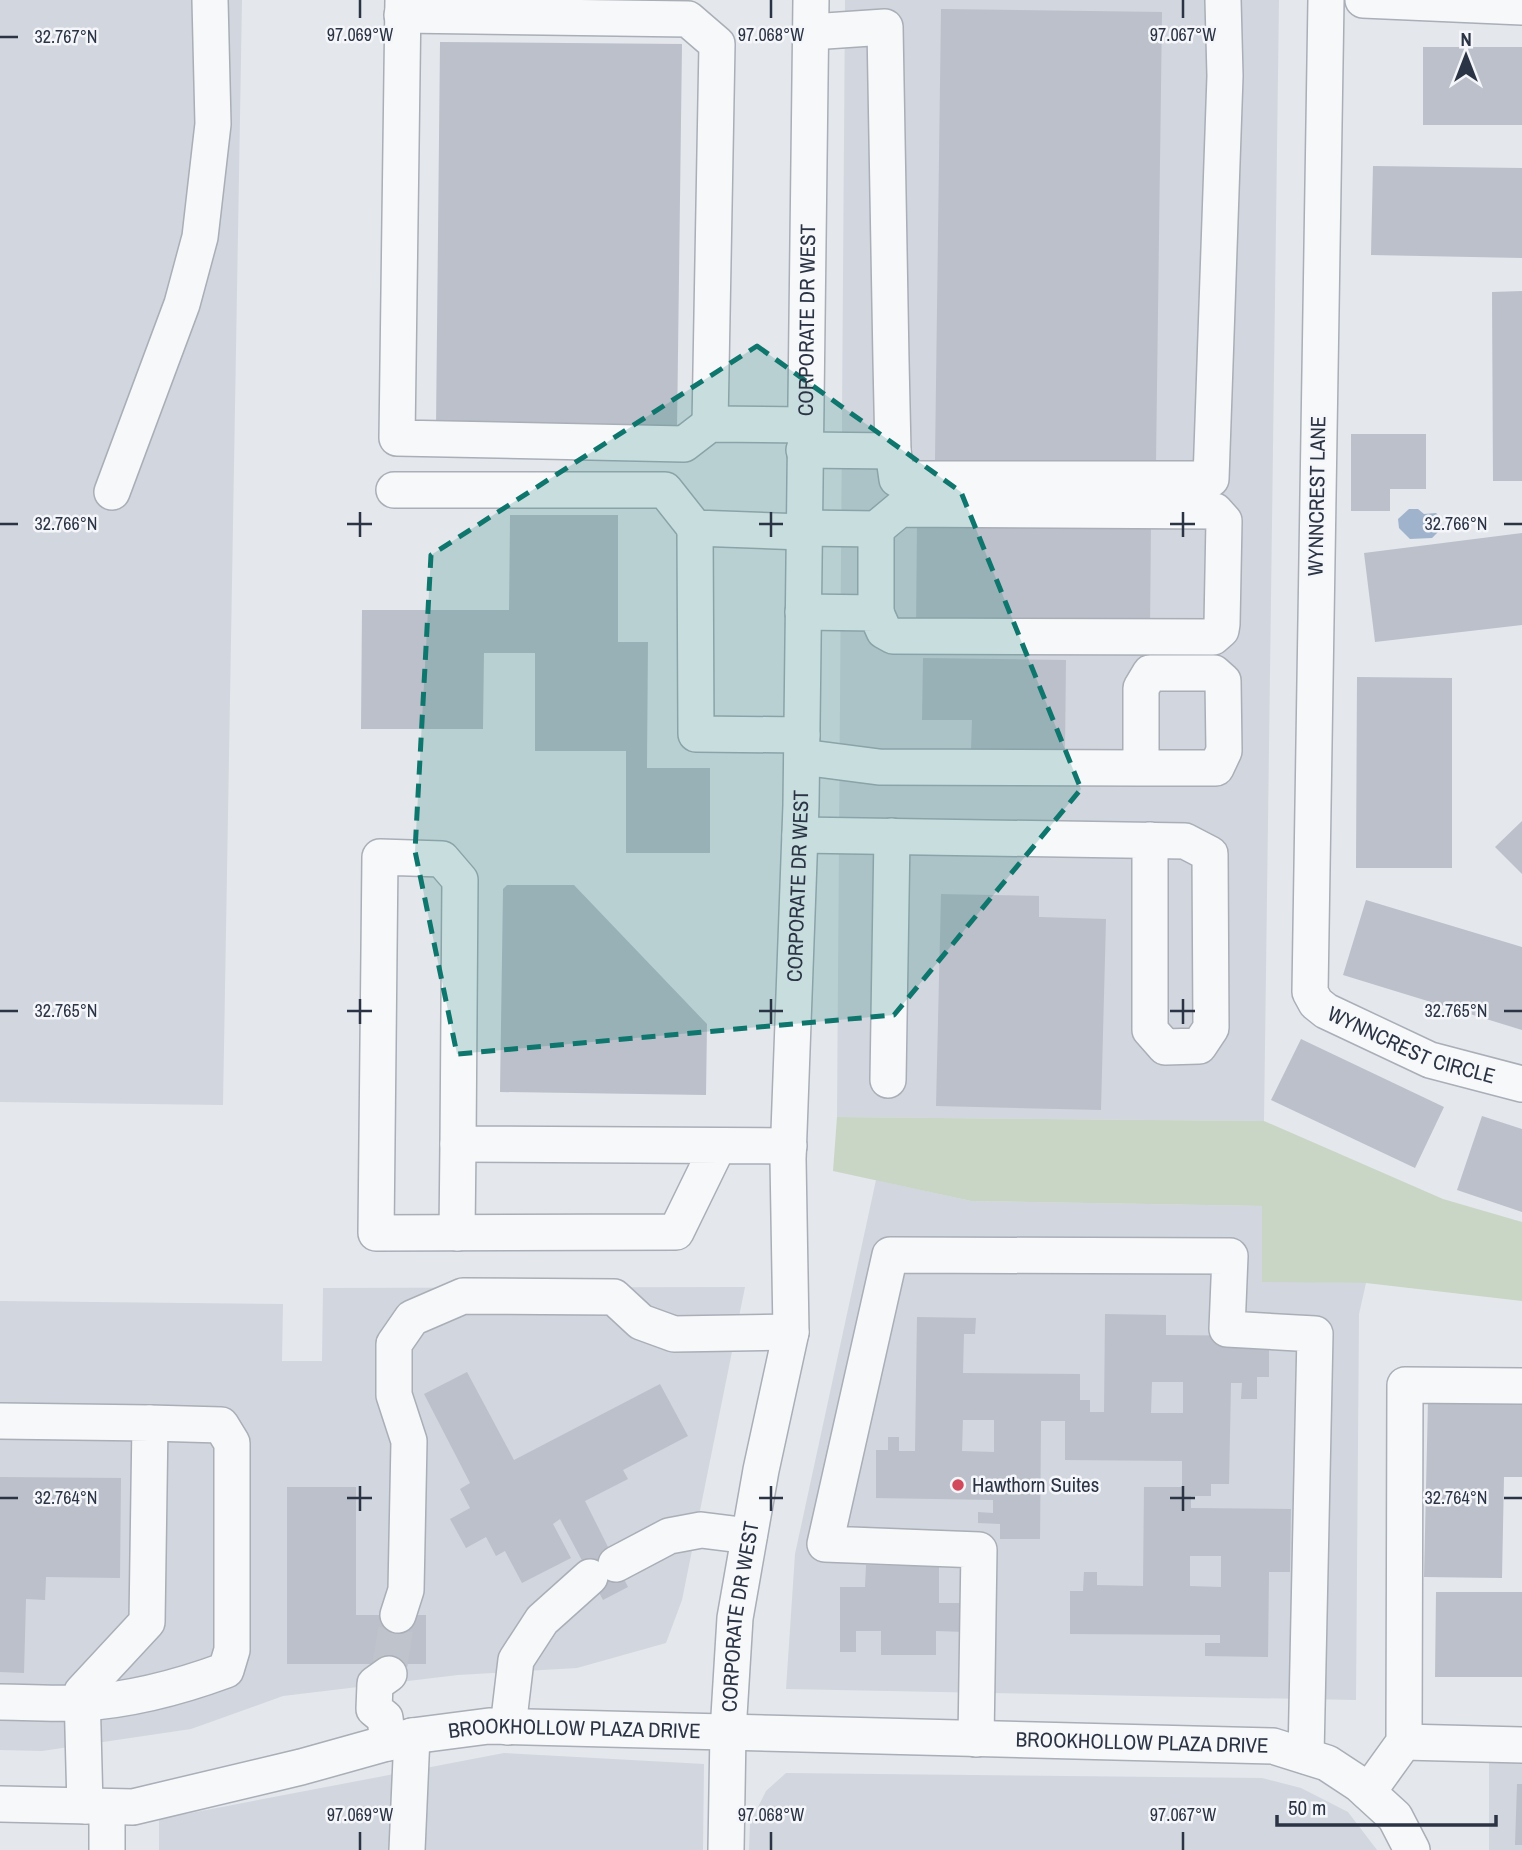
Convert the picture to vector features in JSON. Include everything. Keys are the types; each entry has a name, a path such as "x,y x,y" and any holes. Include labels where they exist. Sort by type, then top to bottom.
{"street":[{"path":"111,492 182,304 200,236 213,124 211,0"},
{"path":"811,16 885,27 893,451 897,478 1211,478 1225,76 1223,0"},
{"name":"WYNNCREST LANE","path":"1310,992 1326,0"},
{"path":"1363,0 1522,7"},
{"path":"710,425 717,44 688,19 403,8 397,438 684,444 710,425 893,451"},
{"name":"CORPORATE DR WEST","path":"726,1850 728,1732 735,1618 791,1332 789,1146 802,746 811,16"},
{"path":"394,490 665,490 695,528 696,734 802,746 879,767 1141,768"},
{"path":"695,528 876,529 900,509 1215,511 1224,521 1221,630 1213,637 893,636 884,631 876,613 876,529"},
{"path":"803,612 876,613"},
{"path":"800,835 1150,840 1185,841 1210,854 1211,1028 1199,1046 1165,1047 1150,1030 1150,840"},
{"path":"888,1080 892,836"},
{"path":"457,1233 460,880 442,859 380,857 376,1233 457,1233 676,1232 718,1146"},
{"name":"WYNNCREST CIRCLE","path":"1310,992 1316,1003 1326,1011 1430,1060 1522,1084"},
{"path":"458,1144 789,1146"},
{"path":"976,1739 979,1550 825,1544 890,1255 1230,1256 1227,1329 1315,1334 1306,1756"},
{"path":"398,1615 406,1590 409,1441 394,1395 394,1344 412,1318 463,1296 614,1297 642,1322 674,1334 791,1332"},
{"path":"1368,1792 1404,1742 1405,1385 1522,1386"},
{"path":"0,1421 221,1425 232,1443 233,1650 226,1670 192,1682 135,1696 82,1703 0,1702"},
{"path":"107,1850 96,1806 82,1692 147,1622 150,1423"},
{"path":"508,1727 516,1660 542,1620 603,1570 669,1536 701,1530 749,1536"},
{"path":"389,1669 396,1682 395,1732 407,1850"},
{"name":"BROOKHOLLOW PLAZA DRIVE","path":"0,1804 132,1807 301,1767 395,1732 489,1726 1273,1746 1327,1763 1368,1792 1395,1817 1412,1850"},
{"path":"1404,1742 1522,1745"}],"highlighted area":[{"path":"757,346 961,492 1081,789 894,1015 457,1054 415,851 431,555"}],"shaded area":[{"path":"0,0 242,0 223,1105 0,1102"},
{"path":"845,0 1279,0 1264,1121 837,1117"},
{"path":"876,1180 971,1201 1263,1206 1262,1281 1366,1283 1359,1314 1356,1700 786,1689 795,1554"},
{"path":"745,1287 682,1600 666,1643 577,1668 458,1675 283,1696 191,1729 42,1751 0,1750 0,1301 283,1304 282,1361 322,1361 323,1288"},
{"path":"1489,1747 1522,1747 1522,1850 1489,1850"},
{"path":"504,1753 704,1764 703,1850 159,1850 159,1819"},
{"path":"786,1773 1262,1778 1301,1788 1348,1812 1377,1850 749,1850 750,1823 766,1791"}],"green space":[{"path":"837,1117 1264,1121 1443,1199 1522,1222 1522,1301 1366,1283 1262,1282 1262,1206 971,1201 833,1171"}],"water":[{"path":"1409,509 1418,509 1424,514 1436,513 1442,519 1441,529 1432,538 1410,539 1399,528 1398,519"}],"building":[{"path":"941,9 1162,12 1156,462 935,460"},
{"path":"440,42 682,44 677,431 436,428"},
{"path":"1423,47 1522,47 1522,125 1423,125"},
{"path":"1373,166 1522,168 1522,258 1371,255"},
{"path":"1522,291 1522,481 1493,481 1492,292"},
{"path":"1351,434 1426,434 1426,489 1390,489 1390,511 1351,511"},
{"path":"510,515 618,515 618,642 648,642 647,768 710,768 710,853 626,853 626,751 535,751 535,653 484,653 483,729 361,729 362,610 509,610"},
{"path":"917,519 1151,521 1150,629 916,627"},
{"path":"1522,533 1522,625 1375,642 1364,553"},
{"path":"923,658 1066,660 1065,750 971,749 972,720 922,720"},
{"path":"1357,677 1452,678 1452,868 1356,868"},
{"path":"1522,821 1522,874 1495,847"},
{"path":"507,885 574,885 707,1024 706,1095 500,1092 503,889"},
{"path":"941,894 1039,896 1039,917 1106,919 1101,1110 936,1106"},
{"path":"1366,900 1522,947 1522,1030 1343,975"},
{"path":"1301,1039 1444,1107 1415,1168 1271,1100"},
{"path":"1482,1116 1522,1129 1522,1212 1457,1190"},
{"name":"Hawthorn Suites","path":"1105,1314 1166,1315 1166,1335 1269,1336 1269,1377 1257,1377 1257,1399 1241,1399 1242,1383 1231,1383 1229,1484 1211,1484 1211,1496 1191,1496 1191,1508 1291,1509 1290,1572 1269,1572 1268,1657 1205,1656 1205,1643 1220,1643 1220,1635 1070,1634 1070,1591 1083,1591 1084,1572 1097,1572 1097,1585 1143,1586 1144,1487 1182,1487 1182,1461 1065,1460 1065,1421 1041,1421 1040,1539 1000,1539 1000,1524 978,1523 978,1512 993,1513 993,1500 876,1498 876,1450 888,1450 888,1437 899,1437 899,1451 915,1451 917,1317 976,1318 975,1334 964,1334 963,1373 1080,1374 1080,1400 1090,1400 1090,1412 1104,1412","holes":["1152,1382 1183,1382 1183,1413 1151,1413","963,1420 994,1420 994,1452 962,1451","1190,1556 1221,1556 1221,1587 1190,1586"]},
{"path":"467,1372 514,1460 660,1384 688,1436 623,1470 628,1479 585,1501 628,1587 603,1600 560,1519 553,1524 571,1558 522,1583 505,1551 496,1556 486,1537 466,1548 450,1519 470,1508 460,1489 470,1483 424,1394"},
{"path":"1428,1400 1522,1402 1522,1477 1504,1477 1502,1578 1424,1577"},
{"path":"0,1477 121,1478 120,1578 46,1577 45,1600 26,1599 24,1673 0,1672"},
{"path":"287,1487 356,1487 356,1615 426,1615 426,1664 287,1664"},
{"path":"866,1565 939,1566 939,1603 967,1603 966,1632 936,1631 936,1655 881,1655 881,1631 856,1631 856,1652 840,1652 840,1587 865,1587"},
{"path":"1436,1592 1522,1592 1522,1677 1435,1677"},
{"path":"1517,1784 1522,1784 1522,1845 1515,1845"}],"tunnel":[{"path":"390,1664 398,1615"}],"place":[{"name":"Hawthorn Suites","path":"958,1485"}]}
